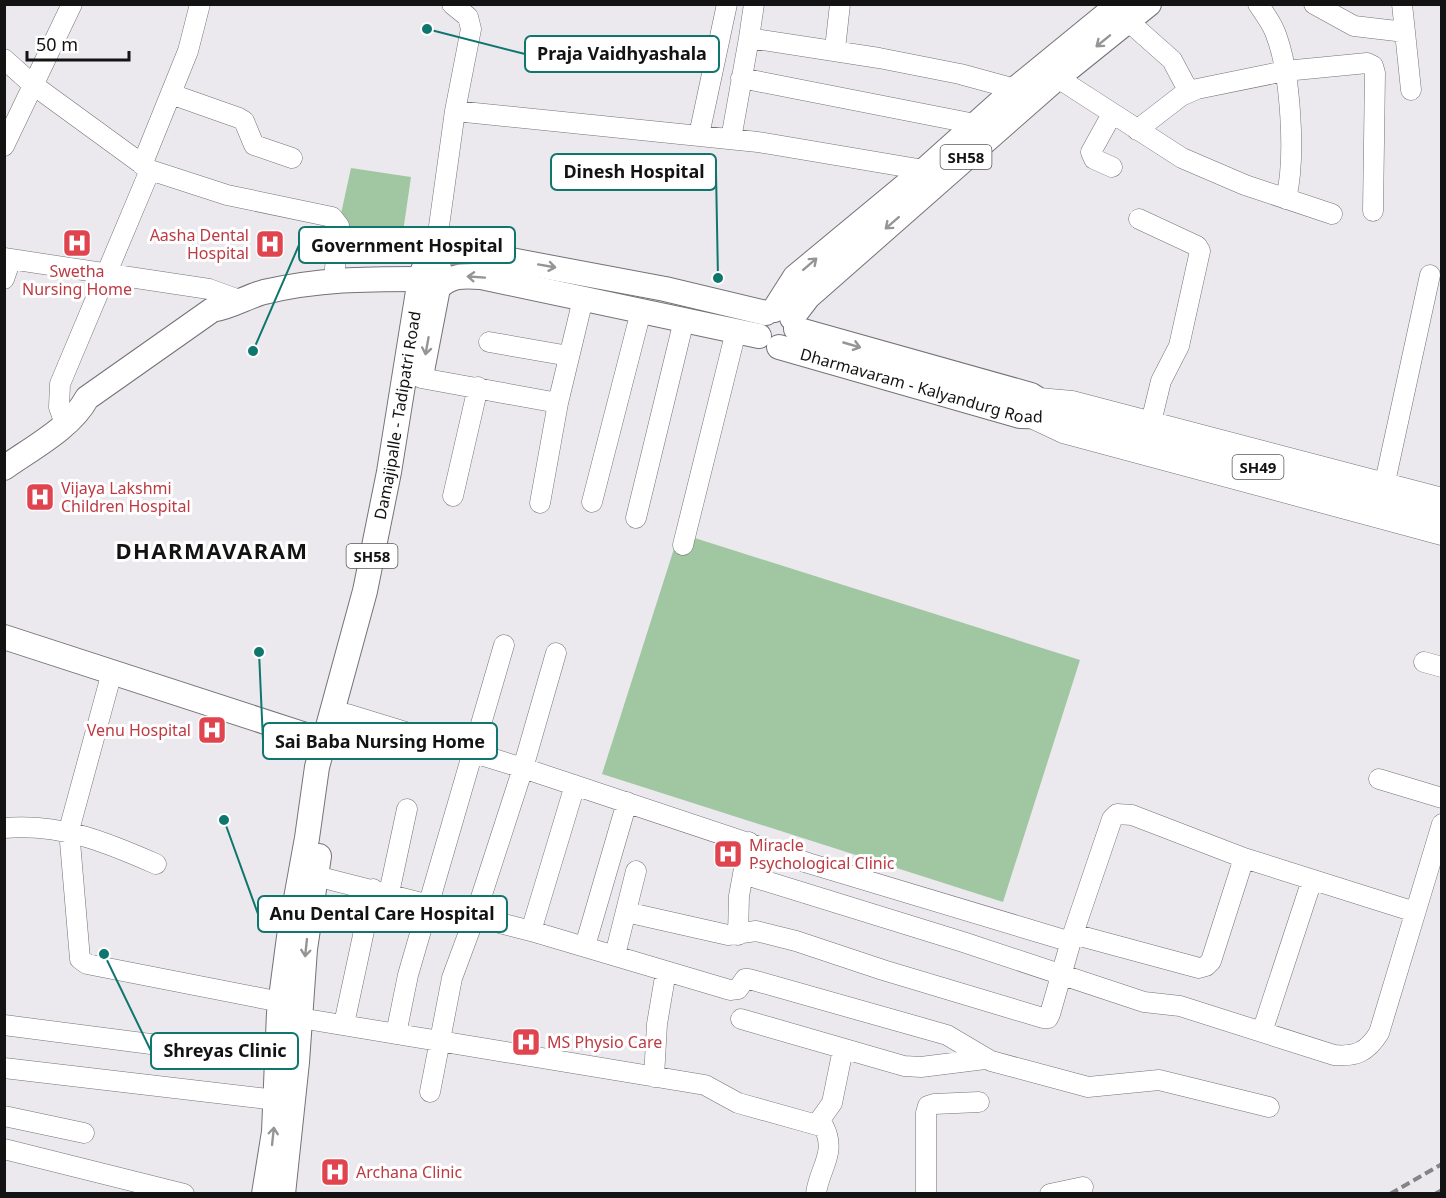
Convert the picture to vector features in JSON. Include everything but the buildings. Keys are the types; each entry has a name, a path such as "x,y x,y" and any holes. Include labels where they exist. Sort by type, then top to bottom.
{"main road":[{"name":"SH58","path":"921,180 1123,13 1149,4"},
{"name":"SH58","path":"772,327 808,297 975,124 1015,89 1050,72"},
{"path":"435,255 473,253 565,269 772,327"},
{"name":"Damajipalle - Tadipatri Road","path":"264,1194 273,1141 276,1100 300,1018 305,949 331,769 387,566 421,378 435,282 427,261 435,255"},
{"path":"4,468 73,416 96,404 208,326 233,304 262,293 334,279 435,282 460,276 481,277 684,320 772,327"},
{"name":"Damajipalle - Tadipatri Road","path":"283,1194 287,1061 281,1002 292,915 307,838 316,767 365,591 389,472 435,282"},
{"name":"Dharmavaram - Kalyandurg Road","path":"772,327 1069,418 1442,517"},
{"path":"4,637 324,741"}],"street":[{"path":"4,146 72,4"},
{"path":"73,416 59,407 60,384 146,167 191,42 200,4"},
{"path":"435,255 455,111 471,29 468,17 452,4"},
{"path":"699,135 727,4"},
{"path":"731,139 754,4"},
{"path":"835,49 840,4"},
{"path":"1258,4 1276,35 1285,71 1291,168 1286,199"},
{"path":"1314,4 1354,26 1405,32"},
{"path":"1402,4 1411,90"},
{"path":"1123,13 1172,60 1189,92"},
{"path":"749,38 835,49 960,74 1015,89"},
{"path":"4,59 32,84 146,167 219,193 332,217 339,226 334,279"},
{"path":"1137,130 1189,92 1285,71 1367,63 1373,66 1372,211"},
{"path":"1050,72 1137,130 1194,164 1332,214"},
{"path":"741,78 975,124"},
{"path":"171,94 239,118 244,121 254,144 292,158"},
{"path":"455,111 731,139 921,180"},
{"path":"1112,114 1091,152 1094,159 1112,167"},
{"path":"1139,219 1197,246 1200,251 1179,346 1161,381 1151,422"},
{"path":"4,279 8,259 210,289 233,304"},
{"path":"1385,482 1430,275"},
{"path":"540,503 558,403 583,299"},
{"path":"592,502 641,311"},
{"path":"636,518 684,320"},
{"path":"683,545 772,327"},
{"path":"489,342 570,356"},
{"path":"421,378 558,403"},
{"path":"453,496 478,387"},
{"path":"1034,408 1072,401 1442,498"},
{"path":"1034,408 1063,433 1442,535"},
{"path":"396,1034 408,975 504,645"},
{"path":"430,1092 457,960 475,916 524,768 556,653"},
{"path":"111,672 69,830 80,959 87,964 281,1002"},
{"path":"347,714 575,784 749,842 1072,938 1200,968 1211,961 1244,858"},
{"path":"1379,779 1442,798"},
{"path":"531,931 575,784"},
{"path":"585,946 627,802"},
{"path":"344,1024 381,891 407,809"},
{"path":"626,912 728,935 756,931 796,941 1048,1018 1112,819 1117,814 1132,815 1244,858 1415,912"},
{"path":"742,874 1062,974 1144,1002 1180,1006 1334,1055 1349,1056 1360,1053 1371,1044 1384,1017 1442,824"},
{"path":"4,828 39,826 69,830 156,864"},
{"path":"738,935 739,897 749,842"},
{"path":"615,955 636,871"},
{"path":"316,876 430,903 734,991 745,979 749,979 947,1035 985,1059 1088,1087 1159,1080 1269,1107"},
{"path":"1263,1032 1312,880"},
{"path":"654,1077 657,1024 666,971"},
{"path":"300,1018 705,1085 738,1103 817,1124 824,1128 830,1140 830,1148 816,1194"},
{"path":"741,1019 912,1067 985,1059"},
{"path":"4,1024 287,1061"},
{"path":"817,1124 832,1103 843,1049"},
{"path":"4,1068 276,1100"},
{"path":"926,1194 926,1113 928,1106 979,1102"},
{"path":"4,1116 84,1132"},
{"path":"4,1149 184,1194"},
{"path":"1050,1194 1083,1187"}],"green space":[{"path":"351,168 411,177 402,239 335,241"},
{"path":"679,533 1080,660 1003,902 602,774"}],"railway":[{"path":"1390,1194 1442,1164"},
{"path":"1435,1194 1442,1190"}],"place":[{"name":"Praja Vaidhyashala","path":"427,29"},
{"name":"Swetha Nursing Home","path":"77,243"},
{"name":"Aasha Dental Hospital","path":"270,244"},
{"name":"Dinesh Hospital","path":"718,278"},
{"name":"Government Hospital","path":"253,351"},
{"name":"Vijaya Lakshmi Children Hospital","path":"40,497"},
{"name":"Sai Baba Nursing Home","path":"259,652"},
{"name":"Venu Hospital","path":"212,730"},
{"name":"Anu Dental Care Hospital","path":"224,820"},
{"name":"Miracle Psychological Clinic","path":"728,854"},
{"name":"Shreyas Clinic","path":"104,954"},
{"name":"MS Physio Care","path":"526,1042"},
{"name":"Archana Clinic","path":"335,1172"}],"district":[{"name":"DHARMAVARAM","path":"212,550"}]}
